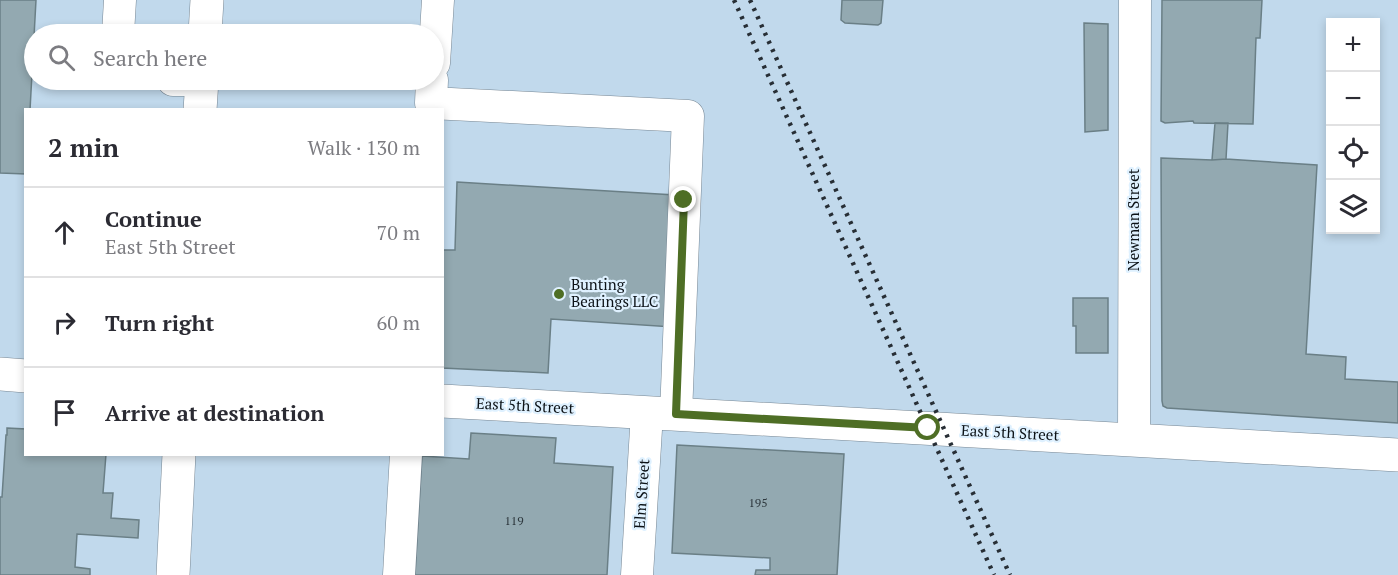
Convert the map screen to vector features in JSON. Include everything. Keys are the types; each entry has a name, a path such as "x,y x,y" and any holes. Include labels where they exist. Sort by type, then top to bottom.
{"main road":[{"path":"206,24 207,0"},
{"path":"200,108 201,90"},
{"path":"0,374 24,376"},
{"name":"East 5th Street","path":"444,401 1398,455"},
{"path":"173,575 179,456"}],"street":[{"path":"119,24 120,0"},
{"path":"436,24 438,0"},
{"name":"Newman Street","path":"1134,0 1134,440"},
{"name":"Elm Street","path":"432,90 431,103 688,116 662,413 637,575"},
{"path":"399,575 406,456"}],"shaded area":[{"path":"0,0 1398,0 1398,575 0,575"}],"building":[{"path":"0,0 36,0 35,24 24,24 24,90 31,90 30,108 24,108 24,174 0,173"},
{"path":"842,0 883,0 881,23 878,25 845,23 841,20"},
{"path":"1162,0 1262,0 1260,38 1256,38 1253,124 1194,123 1193,121 1165,123 1161,121"},
{"path":"1084,23 1108,24 1108,130 1085,132"},
{"path":"1215,123 1228,123 1226,159 1212,160"},
{"path":"1161,158 1226,159 1317,165 1306,354 1346,357 1345,379 1398,382 1398,423 1163,406"},
{"name":"Bunting Bearings LLC","path":"457,182 675,195 673,327 551,319 548,373 444,368 444,250 455,250"},
{"path":"1073,298 1108,298 1108,353 1076,353"},
{"path":"7,428 24,429 24,456 106,456 103,493 113,493 111,518 139,520 138,538 77,534 75,567 90,569 90,575 0,575 0,497 2,497"},
{"path":"471,433 556,438 554,463 613,467 607,575 415,575 422,456 469,459"},
{"path":"677,445 844,454 837,575 755,575 756,570 770,570 770,558 672,553"}],"railway":[{"path":"734,0 994,575"},
{"path":"750,0 1010,575"}],"place":[{"name":"Bunting Bearings LLC","path":"559,294"}],"route":[{"path":"684,200 676,414 928,428"}]}
